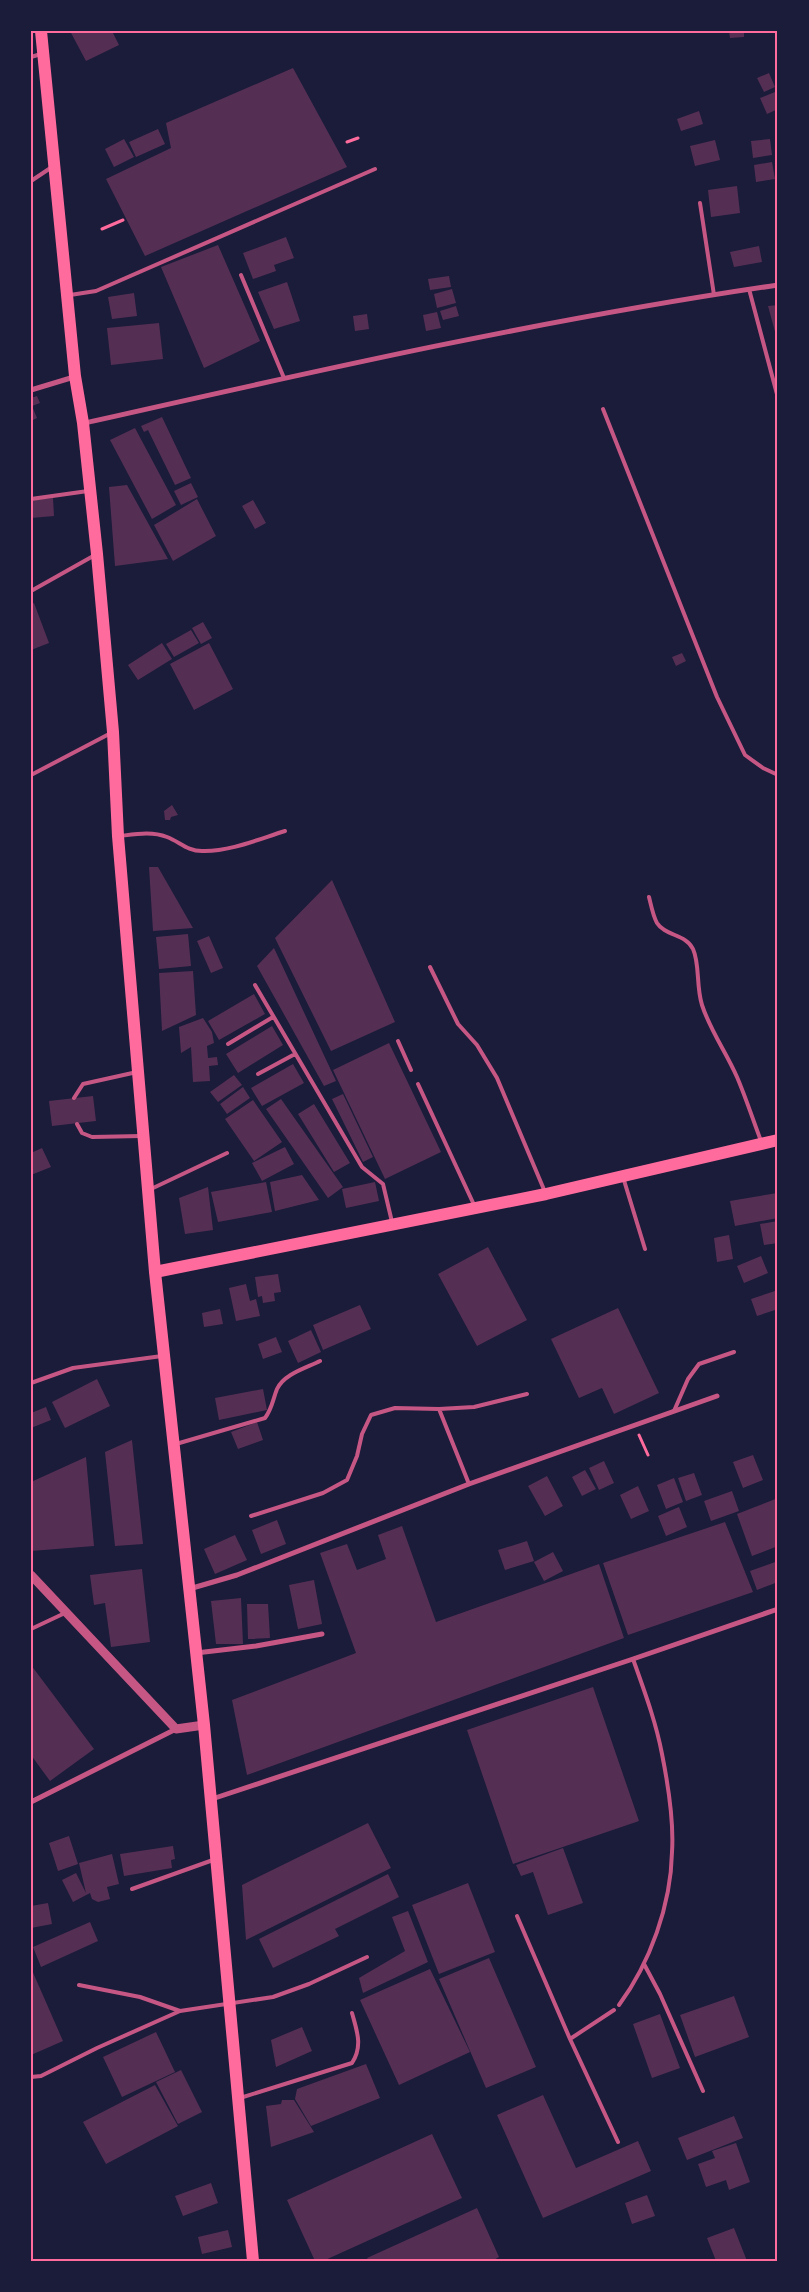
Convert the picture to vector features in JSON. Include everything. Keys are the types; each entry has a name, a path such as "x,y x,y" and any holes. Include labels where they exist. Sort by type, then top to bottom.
{"main road":[{"path":"41,31 37,55 54,166 75,376 83,423 97,554 113,732 118,836 155,1272 204,1724 253,2261"},
{"path":"155,1272 546,1194 778,1140"}],"street":[{"path":"83,423 389,354 579,316 778,285"},
{"path":"31,390 75,376"},
{"path":"189,1589 237,1575 468,1484 717,1396"},
{"path":"31,1575 176,1729"},
{"path":"210,1799 778,1609"},
{"path":"196,1653 256,1646 322,1634"},
{"path":"31,1802 176,1729 204,1724"}],"lane":[{"path":"31,181 54,166"},
{"path":"67,295 96,291 116,283 375,169"},
{"path":"700,203 714,295"},
{"path":"241,275 284,378"},
{"path":"749,289 778,398"},
{"path":"603,409 717,697 745,755 763,768 778,775"},
{"path":"31,499 90,490"},
{"path":"31,591 97,554"},
{"path":"31,775 113,732"},
{"path":"118,836 149,833 166,837 187,849 202,851 219,850 285,831"},
{"path":"649,897 657,923 668,933 682,937 692,946 696,957 696,976 701,1004 736,1076 762,1143"},
{"path":"430,967 458,1024 477,1045 497,1078 546,1194"},
{"path":"255,985 362,1167 383,1184 393,1225"},
{"path":"228,1044 273,1017"},
{"path":"398,1041 411,1070"},
{"path":"258,1074 295,1054"},
{"path":"74,1098 82,1084 139,1072"},
{"path":"418,1084 475,1208"},
{"path":"77,1124 82,1133 92,1137 144,1136"},
{"path":"149,1190 227,1153"},
{"path":"622,1175 645,1249"},
{"path":"674,1411 688,1378 699,1364 734,1352"},
{"path":"31,1382 74,1368 164,1356"},
{"path":"174,1445 265,1418 271,1410 278,1386 289,1376 320,1361"},
{"path":"251,1516 323,1493 347,1480 357,1456 362,1434 371,1415 395,1408 439,1409 474,1407 527,1394"},
{"path":"439,1409 468,1484"},
{"path":"31,1629 67,1612"},
{"path":"619,2005 644,1964 654,1940 662,1911 672,1852 662,1754 633,1659"},
{"path":"132,1889 216,1859"},
{"path":"517,1916 570,2039 618,2142"},
{"path":"31,2077 41,2076 96,2048 180,2011 273,1997 309,1984 367,1957"},
{"path":"644,1964 660,1994 703,2091"},
{"path":"79,1985 140,1997 180,2011"},
{"path":"570,2039 614,2010"},
{"path":"238,2099 352,2063 357,2055 359,2040 352,2013"}],"path":[{"path":"347,142 358,138"},
{"path":"102,229 123,220"},
{"path":"635,1425 648,1455"}],"building":[{"path":"70,31 112,31 119,45 86,61"},
{"path":"729,31 744,31 744,37 730,38"},
{"path":"293,68 347,167 145,256 106,179 171,148 166,123"},
{"path":"769,73 775,87 764,92 757,78"},
{"path":"775,92 778,99 778,109 767,114 760,98"},
{"path":"699,111 703,124 681,131 677,119"},
{"path":"158,129 165,144 136,157 129,142"},
{"path":"124,139 134,157 114,167 105,149"},
{"path":"770,139 772,155 753,158 751,141"},
{"path":"715,140 720,160 695,166 690,146"},
{"path":"772,162 775,179 756,182 754,165"},
{"path":"737,186 740,213 711,217 708,190"},
{"path":"286,237 294,258 274,265 276,271 253,279 243,253"},
{"path":"218,245 260,341 204,368 161,267"},
{"path":"759,246 762,262 734,267 730,252"},
{"path":"449,276 451,287 430,290 428,279"},
{"path":"287,282 300,321 274,329 258,292"},
{"path":"452,289 456,303 437,308 434,294"},
{"path":"134,293 137,316 112,319 108,297"},
{"path":"778,305 778,339 777,339 768,306"},
{"path":"456,306 459,316 443,320 440,311"},
{"path":"437,312 441,328 426,331 423,315"},
{"path":"367,314 369,329 355,331 353,316"},
{"path":"159,323 163,359 111,365 107,328"},
{"path":"37,396 40,403 32,406 37,418 31,421 31,398"},
{"path":"162,417 191,478 175,485 148,430 144,432 141,426"},
{"path":"135,428 176,505 152,519 110,440"},
{"path":"191,483 198,497 181,505 174,491"},
{"path":"127,485 168,559 115,566 109,487"},
{"path":"53,498 54,516 31,518 31,500"},
{"path":"197,499 216,536 173,561 154,525"},
{"path":"253,500 266,523 255,529 242,506"},
{"path":"34,603 49,643 31,650 31,604"},
{"path":"203,622 212,638 201,644 192,628"},
{"path":"191,630 199,643 174,657 166,644"},
{"path":"162,643 172,659 138,680 128,665"},
{"path":"209,643 233,689 194,710 170,664"},
{"path":"682,653 686,661 676,666 672,657"},
{"path":"172,805 178,815 171,817 170,820 165,820 164,811"},
{"path":"149,867 158,867 193,928 153,931"},
{"path":"332,880 395,1022 331,1051 275,938"},
{"path":"188,934 191,966 159,969 156,937"},
{"path":"209,936 223,968 211,973 197,941"},
{"path":"274,948 336,1081 324,1086 257,966"},
{"path":"193,971 196,1015 162,1031 159,973"},
{"path":"254,994 265,1014 219,1040 208,1021"},
{"path":"203,1018 212,1032 214,1043 207,1046 208,1058 217,1057 218,1065 209,1066 210,1081 193,1082 191,1047 181,1053 179,1027"},
{"path":"272,1026 283,1045 238,1073 226,1054"},
{"path":"389,1043 441,1152 385,1179 333,1070"},
{"path":"293,1064 304,1083 262,1106 251,1088"},
{"path":"234,1075 242,1085 218,1102 210,1092"},
{"path":"243,1087 250,1098 227,1114 220,1104"},
{"path":"343,1094 373,1157 363,1162 332,1099"},
{"path":"93,1096 96,1121 52,1126 49,1101"},
{"path":"281,1099 343,1187 328,1198 266,1109"},
{"path":"253,1100 282,1142 254,1161 225,1119"},
{"path":"314,1104 350,1163 334,1172 298,1114"},
{"path":"285,1147 294,1164 262,1181 252,1163"},
{"path":"42,1148 51,1167 31,1175 31,1153"},
{"path":"302,1175 319,1200 275,1211 270,1182"},
{"path":"266,1182 272,1212 218,1222 211,1192"},
{"path":"375,1182 379,1201 346,1208 342,1189"},
{"path":"208,1187 213,1230 185,1234 179,1198"},
{"path":"777,1193 778,1218 735,1226 730,1201"},
{"path":"778,1221 778,1243 764,1245 760,1224"},
{"path":"729,1235 733,1259 717,1262 714,1238"},
{"path":"488,1247 527,1320 477,1346 438,1274"},
{"path":"761,1256 768,1273 744,1283 737,1266"},
{"path":"278,1274 281,1292 274,1293 275,1301 263,1303 262,1296 258,1297 255,1277"},
{"path":"246,1284 250,1301 256,1299 260,1316 236,1321 229,1288"},
{"path":"778,1290 778,1309 757,1316 751,1299"},
{"path":"360,1305 371,1329 323,1350 313,1325"},
{"path":"618,1308 659,1393 614,1414 602,1388 579,1398 551,1339"},
{"path":"220,1309 223,1324 204,1327 202,1313"},
{"path":"311,1330 321,1352 298,1363 288,1341"},
{"path":"276,1337 282,1352 263,1359 258,1344"},
{"path":"97,1379 110,1406 65,1428 52,1402"},
{"path":"263,1389 267,1410 219,1420 215,1398"},
{"path":"46,1407 51,1420 31,1428 31,1413"},
{"path":"257,1422 263,1440 238,1449 231,1432"},
{"path":"132,1440 143,1544 115,1546 105,1452"},
{"path":"753,1455 763,1480 743,1488 733,1462"},
{"path":"86,1457 94,1546 31,1551 31,1482"},
{"path":"604,1461 614,1483 599,1490 589,1468"},
{"path":"585,1470 596,1489 582,1496 572,1477"},
{"path":"694,1473 702,1495 686,1501 678,1478"},
{"path":"547,1476 563,1506 545,1516 528,1486"},
{"path":"674,1478 683,1502 666,1509 657,1485"},
{"path":"638,1486 649,1511 631,1519 620,1495"},
{"path":"732,1491 739,1511 711,1521 704,1501"},
{"path":"778,1498 778,1546 752,1556 737,1514"},
{"path":"679,1507 687,1527 666,1536 658,1516"},
{"path":"277,1520 286,1544 261,1554 252,1530"},
{"path":"725,1522 753,1592 628,1635 603,1563"},
{"path":"402,1526 436,1622 599,1564 624,1638 247,1775 232,1700 356,1653 320,1553 347,1544 357,1570 386,1559 378,1535"},
{"path":"235,1535 247,1560 215,1574 204,1549"},
{"path":"527,1541 534,1561 505,1570 498,1550"},
{"path":"553,1552 563,1571 544,1581 534,1562"},
{"path":"778,1561 778,1582 757,1590 750,1571"},
{"path":"142,1569 150,1642 111,1647 105,1603 94,1605 90,1575"},
{"path":"314,1580 322,1624 298,1629 289,1585"},
{"path":"241,1598 243,1644 216,1644 211,1601"},
{"path":"247,1604 268,1604 270,1638 248,1639"},
{"path":"31,1665 94,1749 50,1781 31,1755"},
{"path":"593,1687 639,1821 513,1864 467,1730"},
{"path":"368,1823 391,1868 246,1940 242,1885"},
{"path":"69,1836 78,1864 58,1871 49,1843"},
{"path":"173,1846 175,1859 171,1860 172,1868 124,1876 120,1854"},
{"path":"563,1848 583,1903 548,1915 533,1872 521,1876 516,1865"},
{"path":"112,1854 119,1884 107,1887 110,1899 98,1902 92,1899 90,1893 73,1902 62,1880 76,1873 86,1893 79,1863"},
{"path":"388,1874 399,1897 335,1929 339,1936 273,1968 259,1939"},
{"path":"468,1883 495,1952 439,1974 412,1905"},
{"path":"48,1903 52,1924 31,1928 31,1906"},
{"path":"408,1911 428,1962 363,1993 359,1978 405,1951 392,1917"},
{"path":"90,1922 98,1941 41,1967 33,1947"},
{"path":"489,1958 536,2067 486,2088 439,1979"},
{"path":"31,1968 63,2041 31,2055"},
{"path":"430,1969 470,2052 399,2085 360,2000"},
{"path":"734,1996 749,2037 695,2057 680,2015"},
{"path":"660,2014 680,2068 652,2078 633,2024"},
{"path":"302,2027 312,2051 276,2067 271,2040"},
{"path":"156,2032 175,2072 122,2097 103,2057"},
{"path":"366,2064 380,2098 311,2126 295,2099 297,2089"},
{"path":"181,2070 202,2112 178,2124 156,2082"},
{"path":"155,2085 178,2126 106,2164 83,2122"},
{"path":"543,2095 576,2168 638,2141 651,2171 543,2218 497,2115"},
{"path":"282,2100 294,2100 314,2132 271,2147 266,2106 281,2104"},
{"path":"734,2116 743,2138 687,2160 678,2138"},
{"path":"432,2134 462,2198 323,2261 315,2261 287,2200"},
{"path":"736,2143 750,2182 729,2190 726,2180 706,2187 698,2164 715,2158 712,2151"},
{"path":"211,2183 218,2203 183,2216 175,2196"},
{"path":"647,2195 655,2216 632,2224 625,2203"},
{"path":"477,2208 499,2257 492,2261 369,2261 367,2258"},
{"path":"734,2228 747,2261 716,2261 707,2238"},
{"path":"228,2230 232,2247 202,2254 198,2237"}]}
